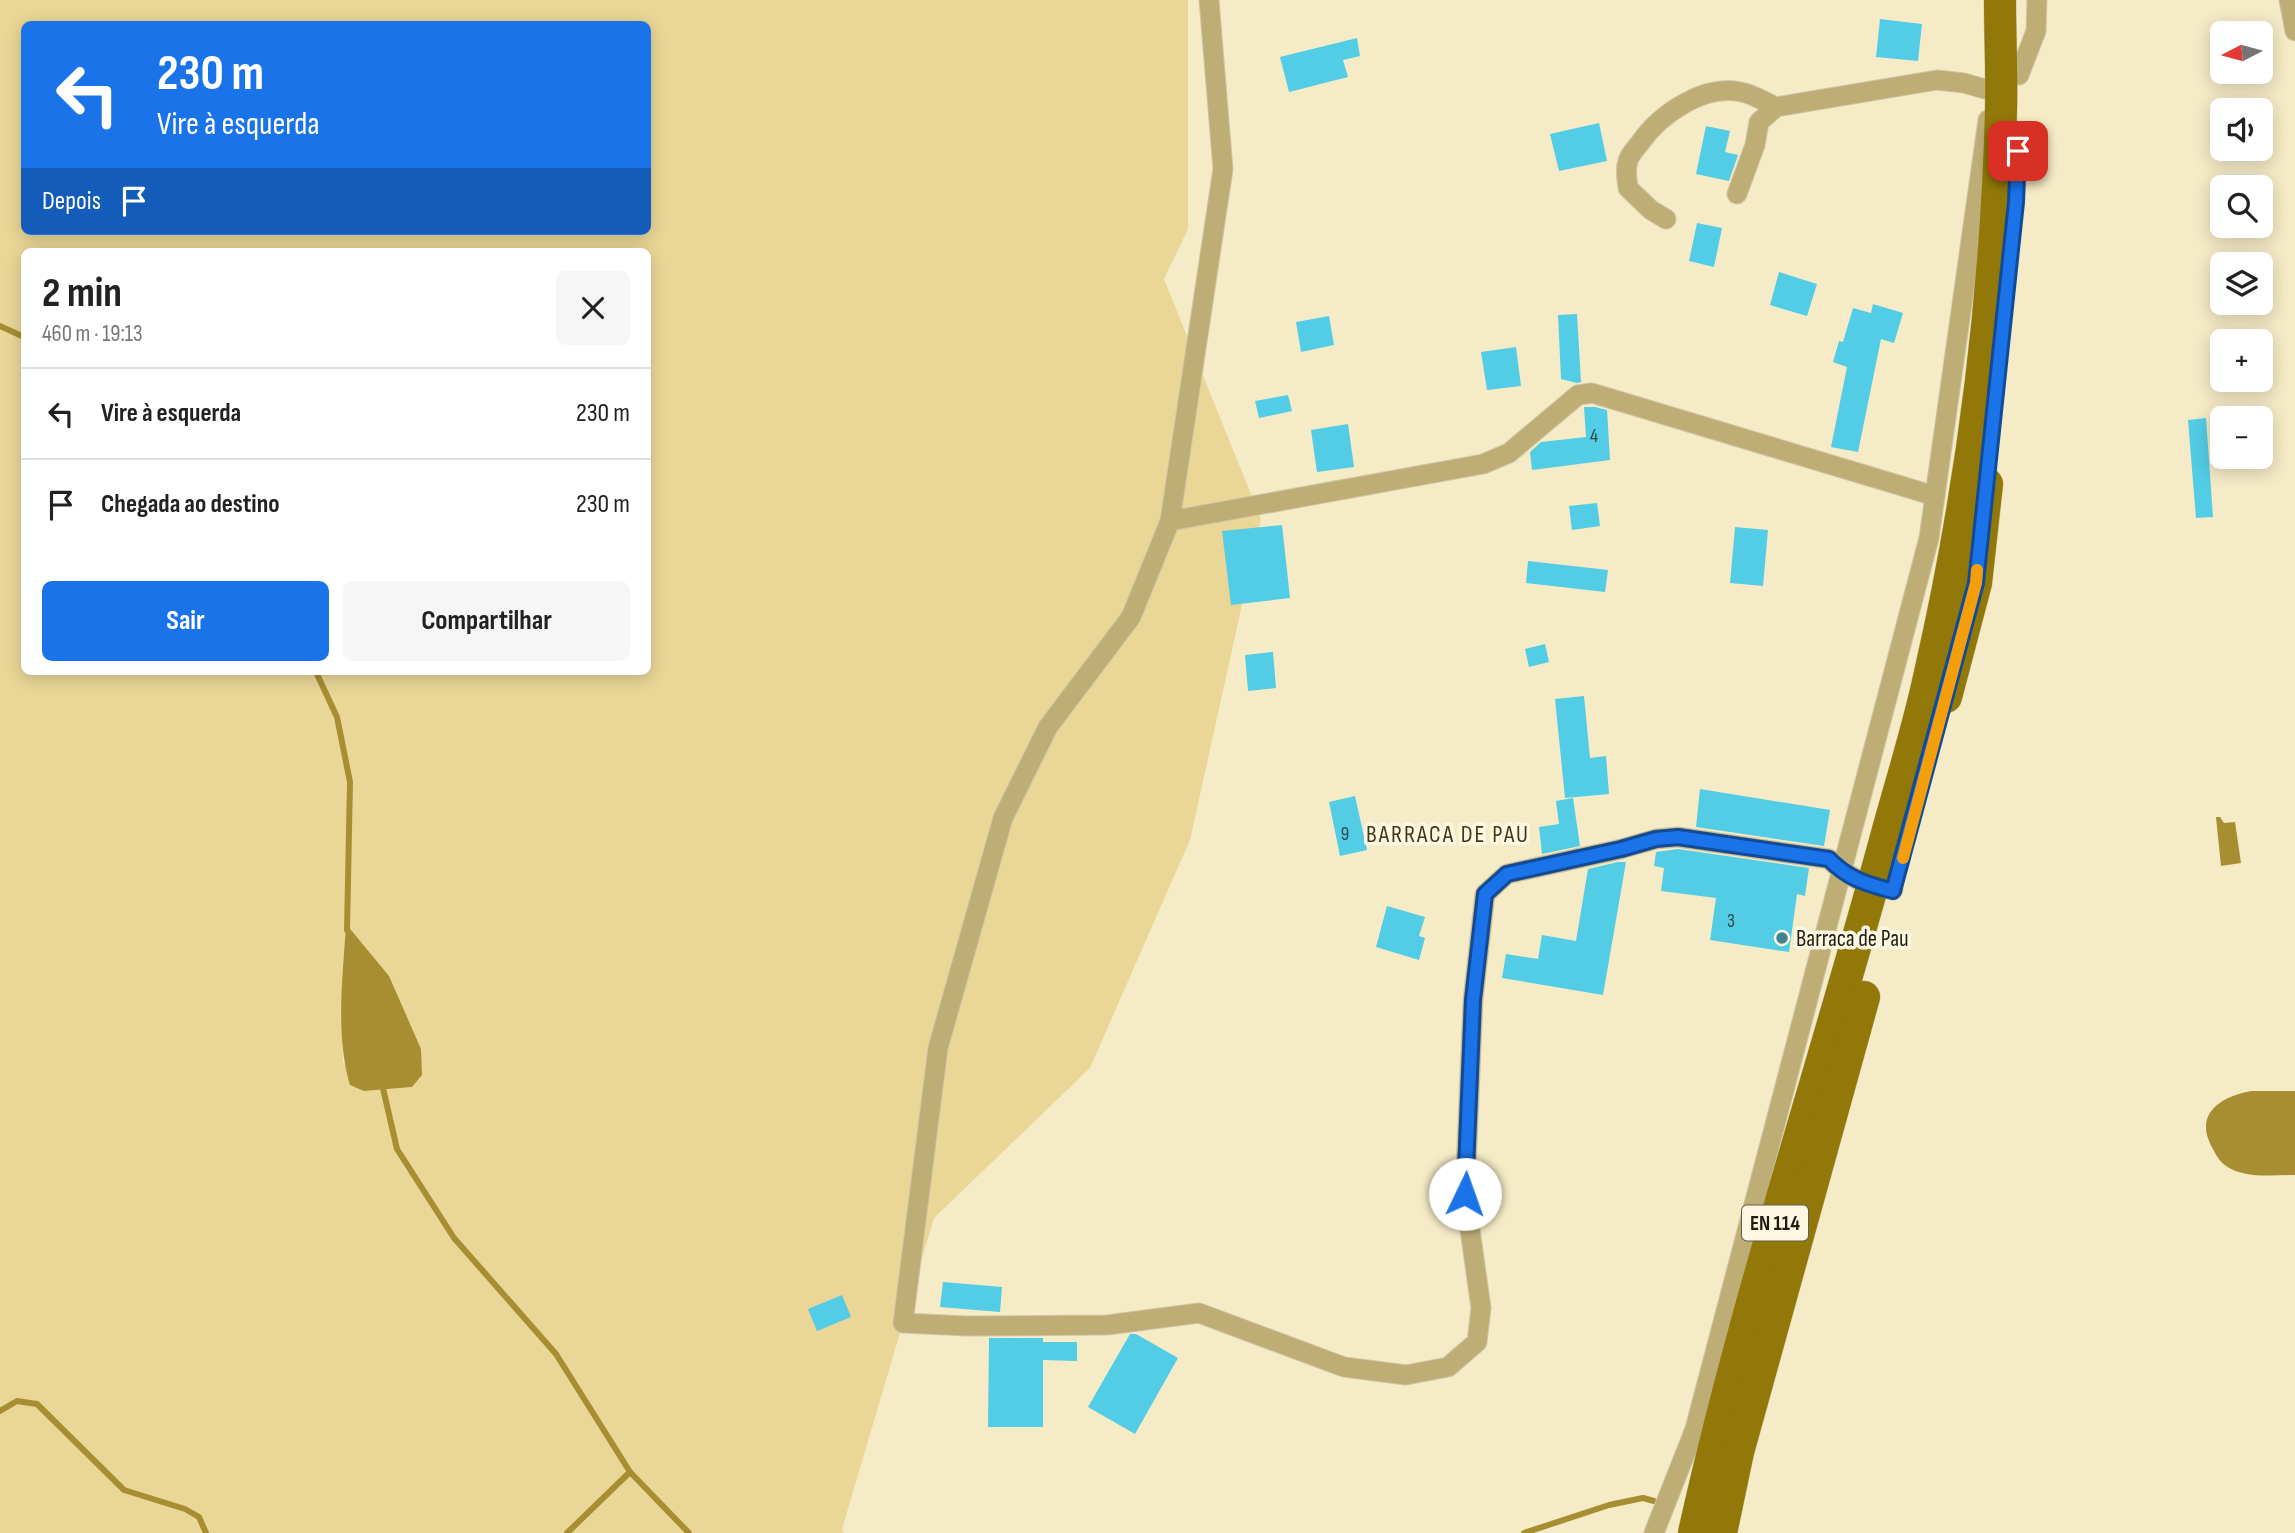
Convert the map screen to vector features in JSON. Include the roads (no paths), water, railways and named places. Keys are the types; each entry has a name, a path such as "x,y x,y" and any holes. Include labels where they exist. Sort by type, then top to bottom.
{"main road":[{"name":"EN 114","path":"1694,1533 1715,1437 1744,1327 1850,968 1883,888 1976,583 2016,202 2019,75 2006,6"},
{"name":"EN 114","path":"1721,1533 1738,1452 1883,888 1950,581 1970,466 1991,286 2006,6"}],"street":[{"path":"1209,0 1223,169 1170,521 1131,617 1048,727 1003,818 938,1048 902,1323 967,1326 1107,1325 1199,1314 1344,1367 1406,1375 1448,1367 1476,1342 1481,1308 1465,1194 1473,1000 1485,894 1507,874 1656,839 1678,837 1829,859 1842,872 1883,888"},
{"path":"2019,75 2036,31 2037,0"},
{"path":"2289,0 2295,31"},
{"path":"1654,1533 1695,1429 1930,538 1956,339 2006,6"},
{"path":"1737,194 1755,145 1759,122 1776,107 1937,80 1964,83 1992,91"},
{"path":"1666,219 1628,188 1626,174 1628,159 1654,125 1667,113 1689,101 1720,92 1740,92 1776,107"},
{"path":"1170,521 1483,464 1509,453 1578,395 1592,394 1611,397 1936,496"}],"waterway":[{"path":"0,326 21,336"},
{"path":"317,675 337,717 350,782 347,930"},
{"path":"382,1084 397,1149 454,1238 556,1354 630,1472 689,1533"},
{"path":"0,1411 17,1401 37,1404 124,1490 185,1509 199,1517 206,1533"},
{"path":"567,1533 630,1472"},
{"path":"1524,1533 1609,1505 1643,1498 1654,1501"}],"place":[{"name":"Barraca de Pau","path":"1782,938"}],"district":[{"name":"BARRACA DE PAU","path":"1448,834"}]}
